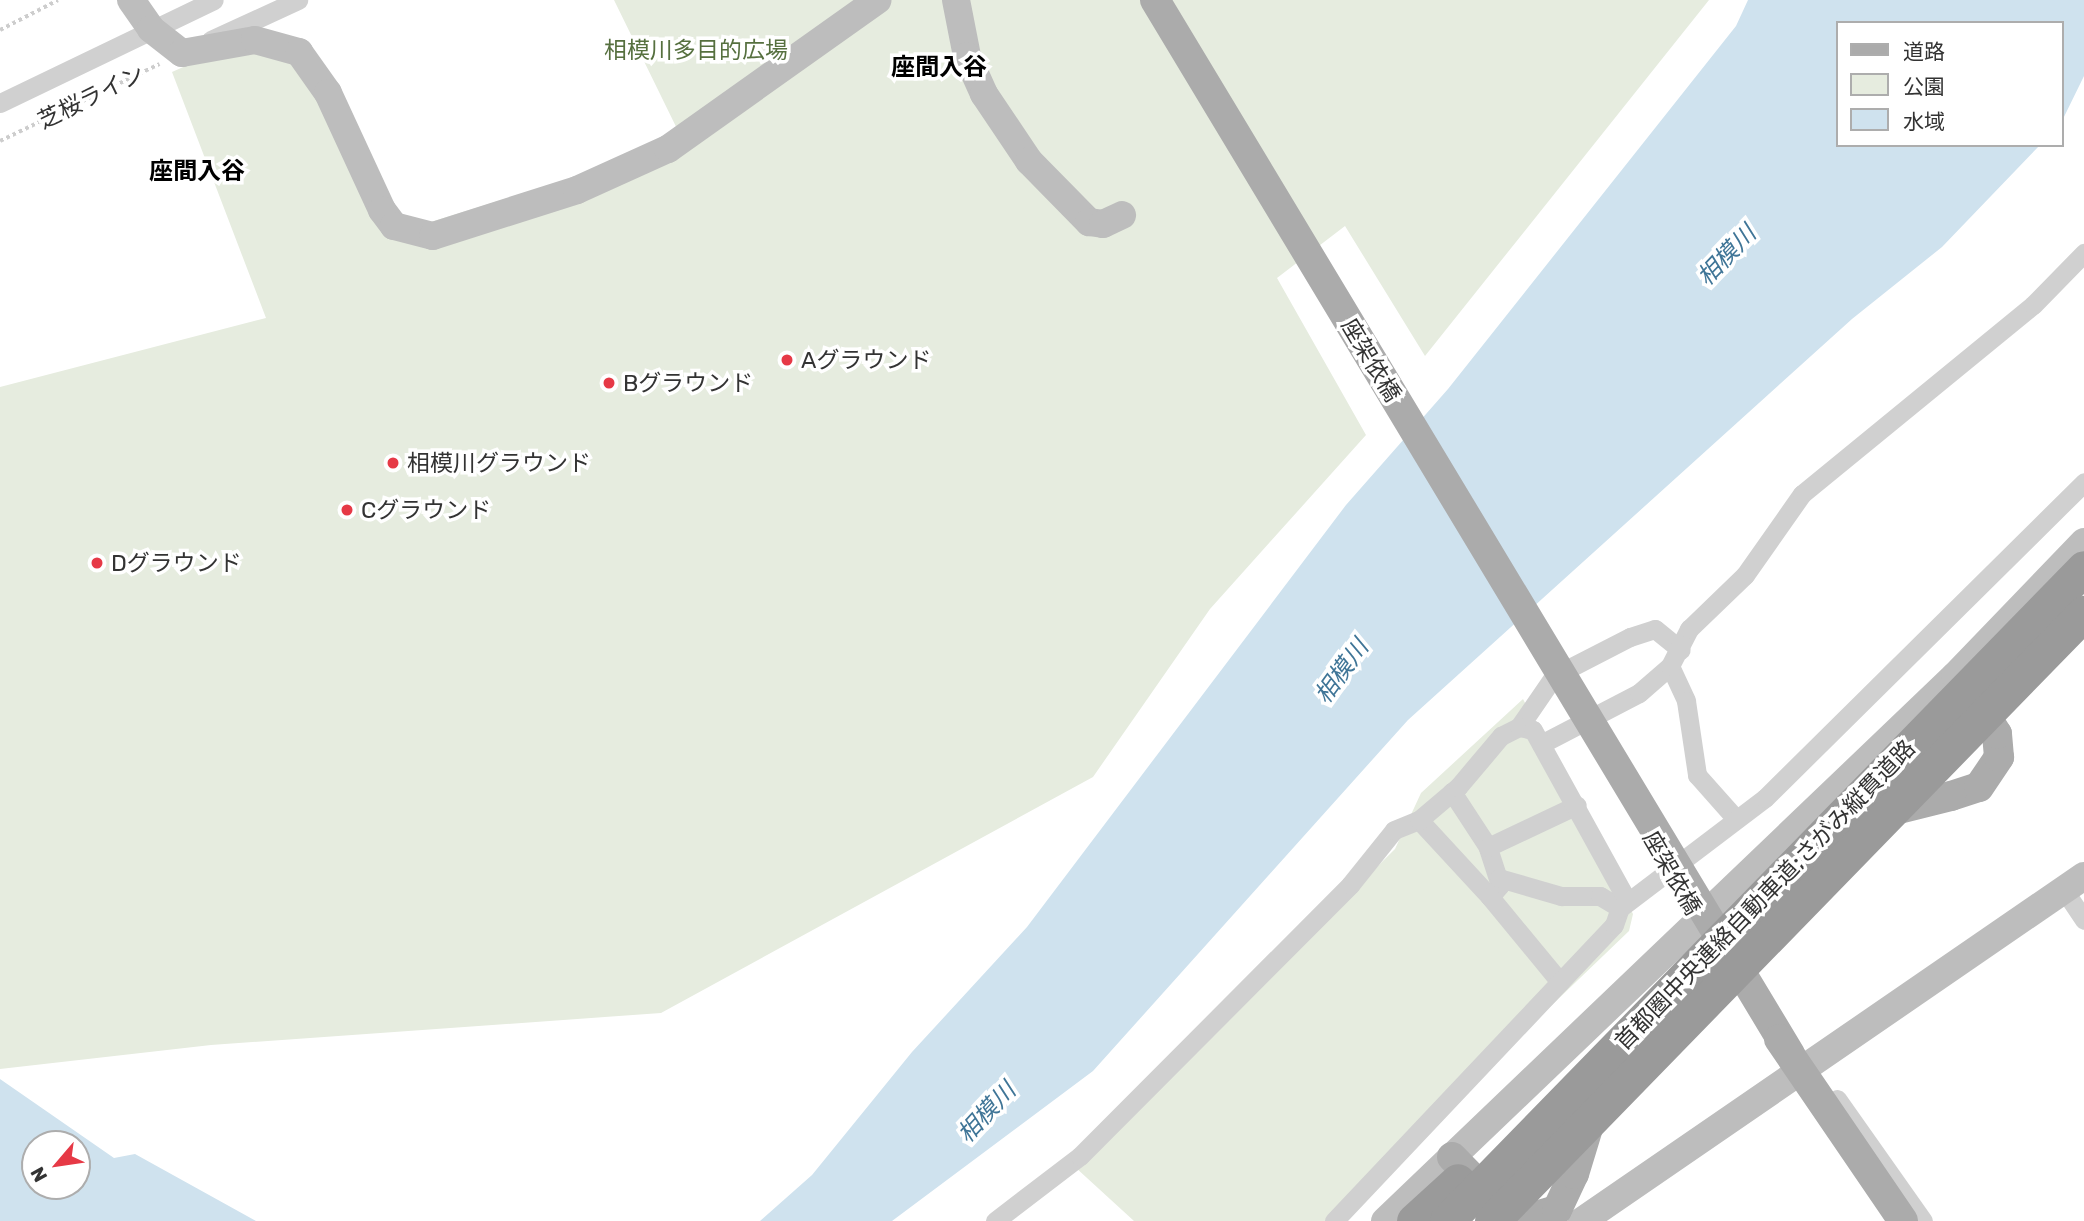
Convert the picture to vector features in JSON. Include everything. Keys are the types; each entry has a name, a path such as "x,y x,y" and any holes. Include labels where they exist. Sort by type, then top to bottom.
{"highway":[{"name":"首都圏中央連絡自動車道;さがみ縦貫道路","path":"1447,1221 2084,569"},
{"name":"首都圏中央連絡自動車道;さがみ縦貫道路","path":"1492,1221 2084,613"},
{"path":"1414,1221 1688,974"},
{"path":"1509,1221 1652,1056"}],"main road":[{"name":"座架依橋","path":"1155,0 1723,948 1903,1221"},
{"path":"1452,1157 1497,1203 1525,1219 1557,1210 1574,1174 1598,1093 1622,1052 1723,948 1865,820 1979,787 1993,774 1997,734 1979,702 1955,676"}],"street":[{"path":"131,0 151,29 181,53 255,40 299,51 328,93 382,210 394,226 433,236 578,190 668,149 878,0"},
{"path":"0,103 214,0"},
{"path":"181,53 298,0"},
{"path":"956,0 967,56 984,94 1028,161 1089,222 1103,224 1122,215"},
{"path":"1541,744 1639,693 1675,658 1689,629 1745,575 1822,474 2033,305 2084,253"},
{"path":"1334,1221 1614,925 1624,905 1775,789 2084,482"},
{"path":"1385,1221 1955,676 2084,542"},
{"path":"995,1221 1080,1156 1350,885 1394,830 1419,820 1452,792 1488,747 1520,727 1554,676 1630,637 1655,629 1675,658 1686,701 1697,775 1736,820"},
{"path":"1520,727 1533,730 1577,805 1624,905"},
{"path":"1452,792 1488,847 1499,878 1490,897"},
{"path":"1488,847 1577,805"},
{"path":"1419,820 1490,897 1560,982"},
{"path":"1499,878 1561,897 1600,896 1624,905"},
{"path":"1582,1221 1799,1063 2074,883 2084,919"},
{"path":"1704,915 1799,1063 1894,1221"},
{"path":"1799,1063 1923,1221"}],"path":[{"path":"0,30 58,0"},
{"name":"芝桜ライン","path":"0,141 181,53"}],"green space":[{"name":"相模川多目的広場","path":"614,0 1709,0 1425,356 1345,226 1277,278 1366,435 1210,609 1093,777 661,1013 211,1045 0,1069 0,387 266,318 172,72 208,56 273,50 307,73 386,236 684,143"},
{"path":"1523,699 1633,914 1629,931 1327,1221 1134,1221 1075,1167 1395,849 1421,793"}],"water":[{"name":"相模川","path":"1748,0 2084,0 2084,76 2063,119 2063,21 1836,21 1836,147 2038,147 1942,247 1852,319 1408,720 1093,1071 892,1221 760,1221 812,1175 912,1052 1027,927 1346,505 1448,389 1736,26"},
{"path":"0,1079 74,1130 21,1130 21,1200 91,1200 91,1142 114,1158 135,1154 256,1221 0,1221"}],"place":[{"name":"Aグラウンド","path":"787,360"},
{"name":"Bグラウンド","path":"609,383"},
{"name":"相模川グラウンド","path":"393,463"},
{"name":"Cグラウンド","path":"347,510"},
{"name":"Dグラウンド","path":"97,563"}],"district":[{"name":"座間入谷","path":"939,68"},
{"name":"座間入谷","path":"197,172"}]}
